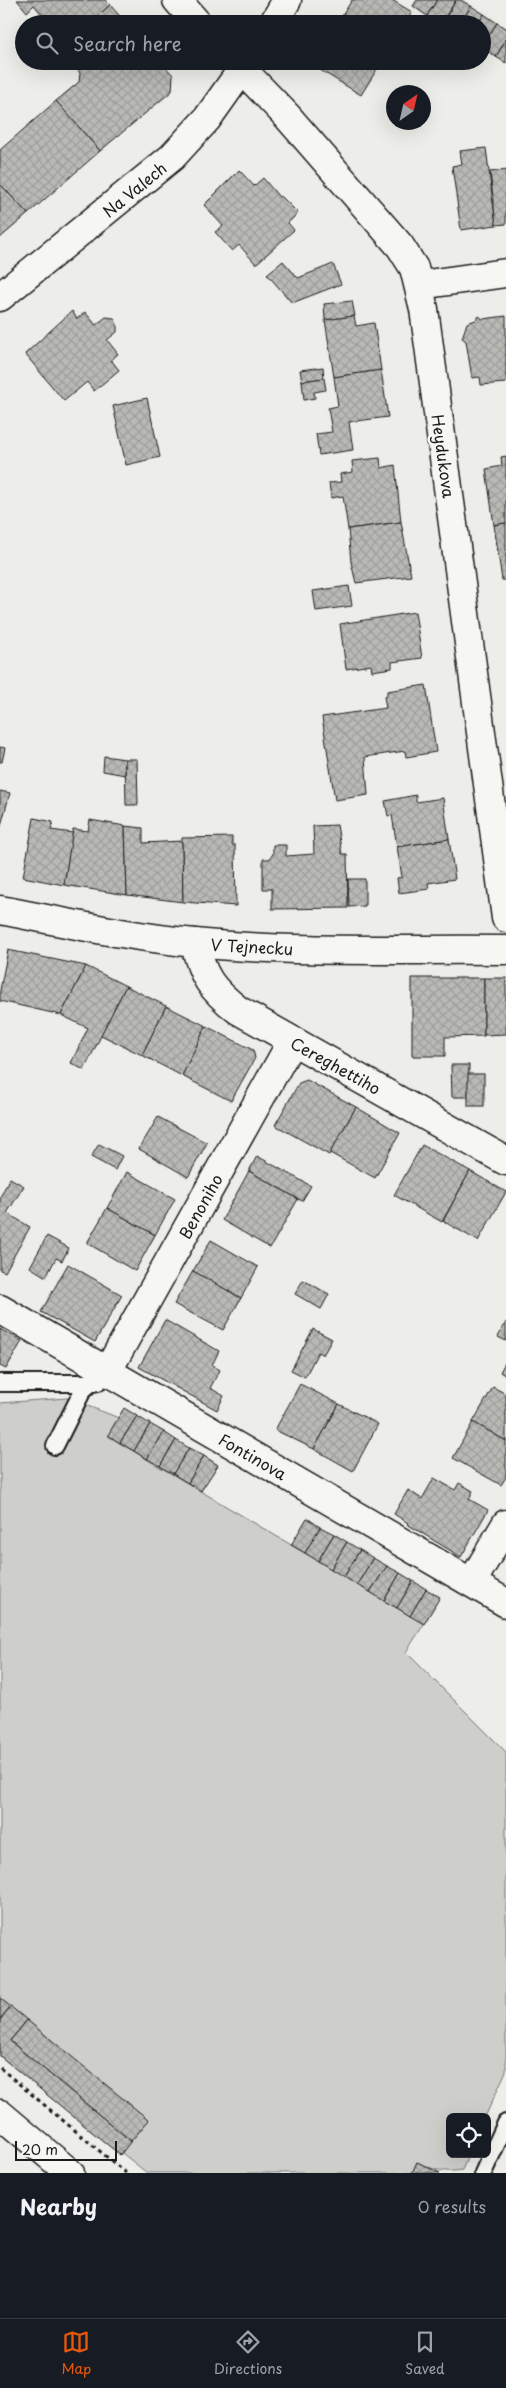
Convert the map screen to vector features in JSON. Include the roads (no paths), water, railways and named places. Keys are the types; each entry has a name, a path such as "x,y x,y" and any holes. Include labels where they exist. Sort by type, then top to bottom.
{"street":[{"path":"177,0 190,15"},
{"path":"278,15 287,0"},
{"name":"Na Valech","path":"0,297 172,157 207,119 237,70"},
{"name":"Heydukova","path":"246,70 400,246 414,268 420,285 506,918"},
{"path":"420,285 506,274"},
{"name":"V Tejnecku","path":"0,910 114,932 195,943 278,948 506,950"},
{"name":"Cereghettiho","path":"195,943 204,976 222,998 238,1010 506,1161"},
{"name":"Benoniho","path":"99,1377 292,1041"},
{"name":"Fontinova","path":"0,1309 99,1377 472,1582 506,1603"},
{"path":"472,1582 506,1524"},
{"path":"0,2114 70,2173"}],"lane":[{"path":"0,1383 99,1377"},
{"path":"55,1446 84,1390 99,1377"},
{"path":"483,2173 506,2123"}]}
